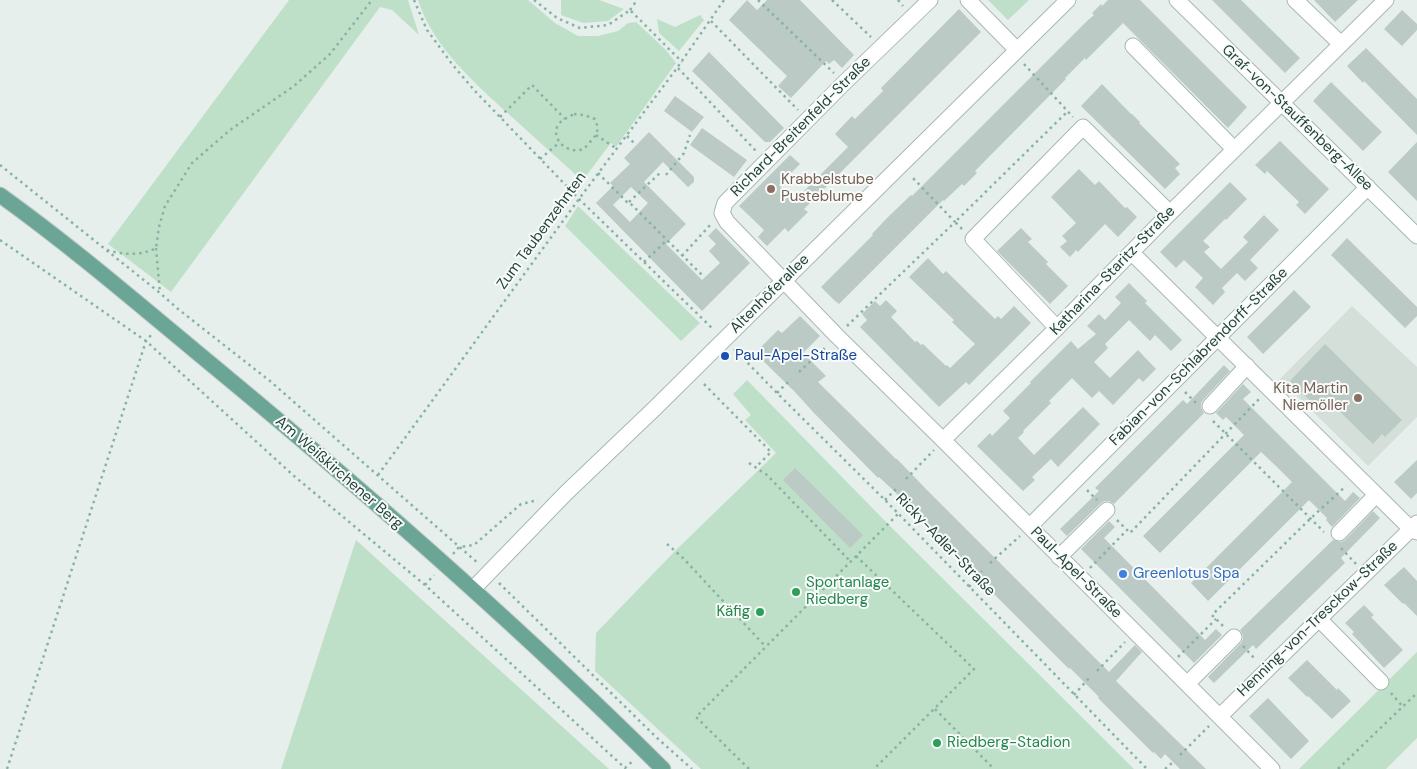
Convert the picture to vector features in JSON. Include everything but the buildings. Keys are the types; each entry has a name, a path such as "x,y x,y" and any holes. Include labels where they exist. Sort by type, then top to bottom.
{"main road":[{"name":"Am Weißkirchener Berg","path":"0,195 101,273 257,402 474,589 663,769"}],"street":[{"name":"Richard-Breitenfeld-Straße","path":"784,280 727,222 722,213 725,203 844,83 930,0"},
{"path":"968,0 1020,57"},
{"name":"Altenhöferallee","path":"474,589 566,493 784,280 1020,57 1068,0"},
{"name":"Graf-von-Stauffenberg-Allee","path":"1177,0 1417,236"},
{"path":"1296,0 1340,44"},
{"name":"Katharina-Staritz-Straße","path":"944,440 1281,102 1386,0"},
{"path":"1133,46 1234,149"},
{"path":"1057,328 972,240 1083,127 1170,213"},
{"name":"Fabian-von-Schlabrendorff-Straße","path":"1030,526 1368,188"},
{"path":"1132,253 1376,495 1415,528"},
{"name":"Paul-Apel-Straße","path":"784,280 837,336 944,440 1168,667 1272,769"},
{"path":"1206,409 1247,366"},
{"path":"1335,538 1376,495"},
{"path":"1059,557 1107,510"},
{"name":"Henning-von-Tresckow-Straße","path":"1220,716 1415,528"},
{"path":"1319,619 1381,682"},
{"path":"1187,684 1234,637"}],"path":[{"path":"160,293 156,248 159,227 165,206 192,163 230,130 294,86 330,54 372,0"},
{"name":"Ricky-Adler-Straße","path":"414,0 427,30 452,64 540,159 885,500 1147,769"},
{"path":"534,0 556,18 580,28 608,26 630,10 637,0"},
{"name":"Zum Taubenzehnten","path":"378,474 579,199 682,62 724,0"},
{"path":"758,0 844,83"},
{"path":"832,0 881,47"},
{"path":"630,10 682,62"},
{"path":"710,21 808,120"},
{"path":"1020,57 1083,127"},
{"path":"677,68 766,162"},
{"path":"500,117 532,85 566,118"},
{"path":"799,372 1068,111"},
{"path":"574,114 584,115 595,120 598,127 596,135 583,149 573,151 564,147 560,142 556,133 558,125 566,118 574,114"},
{"path":"596,135 617,149"},
{"path":"666,175 684,153 690,135"},
{"path":"627,136 635,144"},
{"path":"540,159 560,142"},
{"path":"0,165 270,381 378,474 489,574 649,730 692,769"},
{"path":"629,202 662,171"},
{"path":"598,174 629,202 703,276"},
{"path":"912,176 955,222"},
{"path":"682,256 722,213"},
{"path":"0,240 146,341 294,476 425,585 625,768 644,750"},
{"path":"644,262 667,240"},
{"path":"106,250 121,254 134,254 156,248"},
{"path":"8,769 146,341"},
{"path":"777,394 791,379"},
{"path":"1175,382 1206,409 1226,433 1311,518 1335,538 1366,574"},
{"path":"704,384 771,452 756,467"},
{"path":"1077,480 1130,533 1270,389"},
{"path":"906,479 944,440"},
{"path":"749,463 767,475 850,562"},
{"path":"1266,670 1212,615 1311,518 1357,476"},
{"path":"885,500 898,487"},
{"path":"459,547 474,545 521,504"},
{"path":"749,769 696,717 898,514"},
{"path":"990,563 1030,526"},
{"path":"1080,578 1127,530"},
{"path":"667,544 683,558 766,647"},
{"path":"856,556 974,669 874,769"},
{"path":"969,587 982,571"},
{"path":"1168,667 1216,619"},
{"path":"1097,671 1135,632"},
{"path":"1074,695 1089,678"},
{"path":"1381,682 1403,707"},
{"path":"1338,769 1417,693"},
{"path":"935,709 994,769"},
{"path":"1180,755 1220,716"},
{"path":"1165,769 1173,762"}],"shaded area":[{"name":"Kita Martin Niemöller","path":"1352,306 1417,367 1417,417 1368,466 1280,379"}],"green space":[{"path":"289,0 408,0 419,35 392,10 380,7 171,292 108,244"},
{"path":"418,0 528,0 555,23 578,36 598,36 618,31 628,23 636,22 665,49 676,63 616,147 611,143 586,176 576,175 458,65 434,34"},
{"path":"561,0 599,0 624,9 608,21 583,23 561,15"},
{"path":"988,0 1029,0 1008,20"},
{"path":"700,15 704,20 679,51 659,33 657,19 675,27"},
{"path":"578,206 700,323 681,341 565,226"},
{"name":"Sportanlage Riedberg","path":"747,380 888,524 1134,769 701,769 595,671 596,633 675,551 776,453 745,420 751,415 733,394"},
{"path":"356,540 609,769 281,769"},
{"path":"1417,652 1417,738 1386,769 1299,769"}],"place":[{"name":"Krabbelstube Pusteblume","path":"771,189"},
{"name":"Paul-Apel-Straße","path":"725,356"},
{"name":"Kita Martin Niemöller","path":"1358,398"},
{"name":"Greenlotus Spa","path":"1123,574"},
{"name":"Sportanlage Riedberg","path":"796,592"},
{"name":"Käfig","path":"760,612"},
{"name":"Riedberg-Stadion","path":"937,743"}]}
